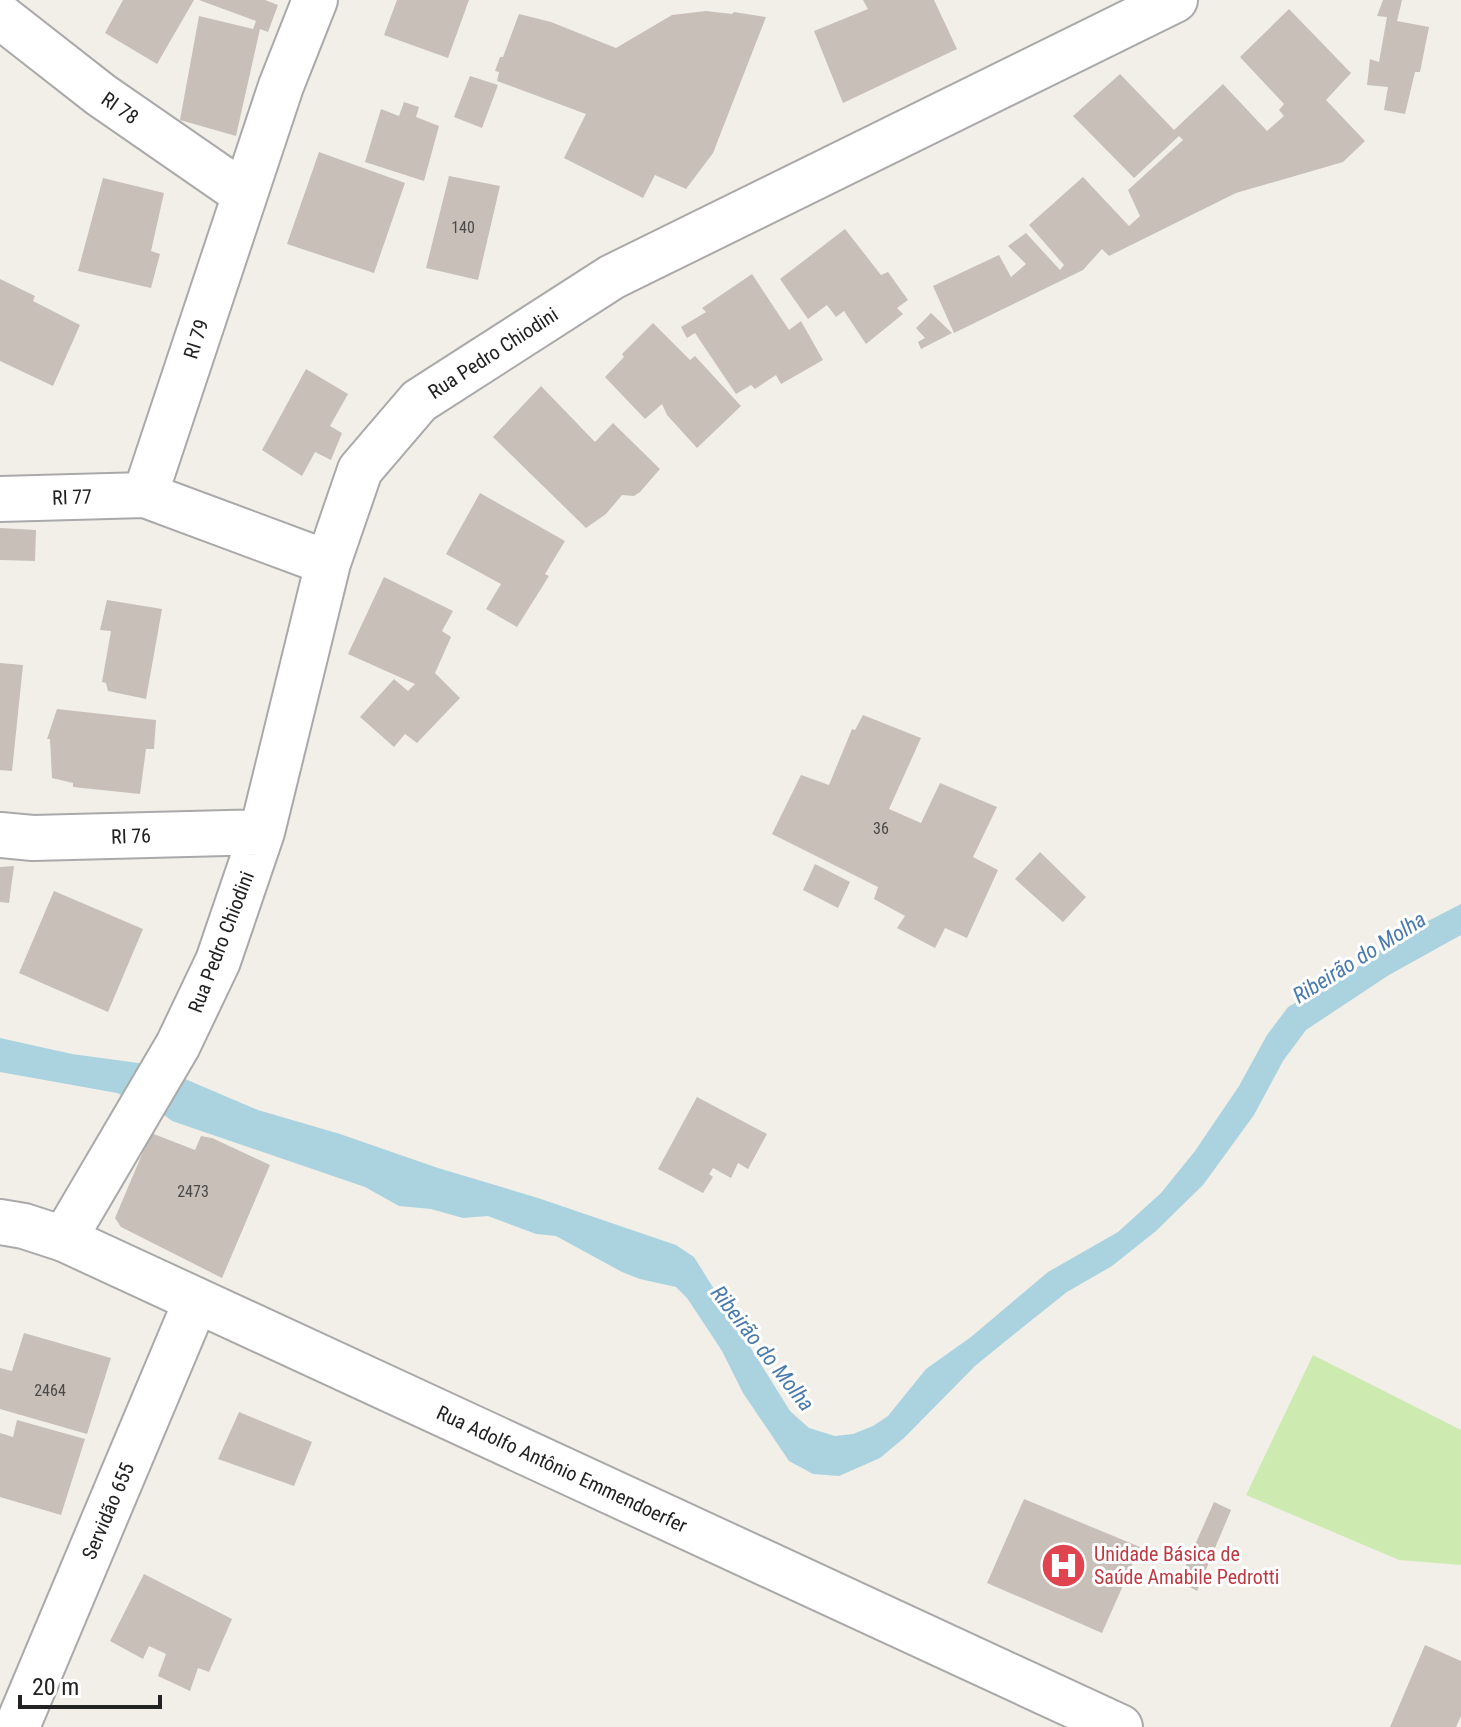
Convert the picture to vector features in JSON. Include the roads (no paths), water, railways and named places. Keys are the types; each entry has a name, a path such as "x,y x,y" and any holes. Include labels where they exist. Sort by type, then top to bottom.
{"street":[{"name":"RI 79","path":"145,495 281,86 315,0"},
{"name":"Rua Pedro Chiodini","path":"64,1239 178,1045 218,961 262,832 328,563 360,470 419,401 612,277 1175,0"},
{"name":"RI 78","path":"0,16 101,95 244,194"},
{"path":"145,495 328,563"},
{"name":"RI 77","path":"0,499 145,495"},
{"name":"RI 76","path":"0,835 33,838 262,832"},
{"name":"Rua Adolfo Antônio Emmendoerfer","path":"0,1222 64,1239 1120,1727"},
{"name":"Servidão 655","path":"19,1722 196,1301"}],"water":[{"path":"1461,904 1461,935 1389,975 1306,1030 1283,1061 1254,1115 1203,1185 1156,1231 1112,1266 1067,1292 975,1366 880,1458 839,1476 813,1474 789,1461 743,1393 722,1351 687,1298 676,1287 622,1272 556,1236 536,1234 488,1216 463,1218 431,1209 399,1206 365,1187 172,1121 163,1114 185,1079 258,1110 676,1245 694,1257 790,1411 809,1428 835,1436 853,1434 888,1416 926,1369 971,1337 1048,1272 1118,1232 1161,1193 1195,1151 1239,1086 1267,1035 1288,1007 1355,969 1397,937"},
{"path":"0,1038 72,1054 146,1064 126,1097 0,1072"}],"place":[{"name":"Unidade Básica de Saúde Amabile Pedrotti","path":"1063,1565"}],"water label":[{"name":"Ribeirão do Molha","path":"1359,957"},
{"name":"Ribeirão do Molha","path":"763,1348"}]}
